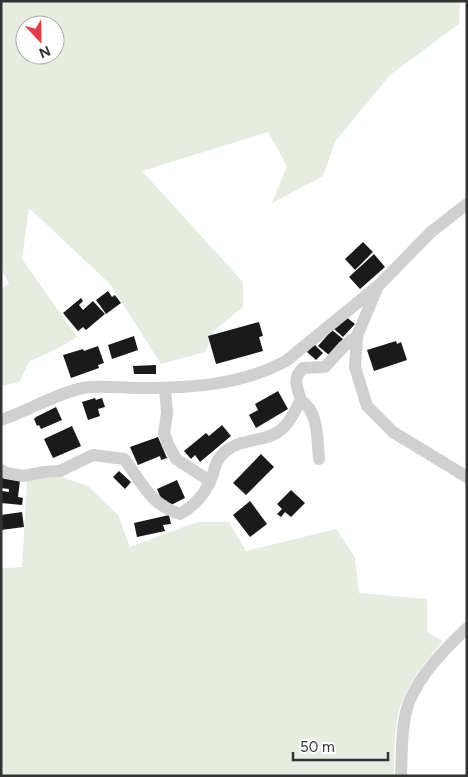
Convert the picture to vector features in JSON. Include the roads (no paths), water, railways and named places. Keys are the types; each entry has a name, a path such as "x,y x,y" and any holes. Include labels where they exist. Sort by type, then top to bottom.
{"street":[{"path":"1,420 69,392 84,388 165,388 221,383 244,379 269,370 286,361 378,286 431,232 467,204"},
{"path":"378,286 357,336 355,367 367,406 393,432 467,477"},
{"path":"1,470 6,473 23,476 60,471 93,455 124,459 136,479 152,497 166,509 180,514 192,507 201,498 210,481 215,463 226,451 239,444 274,435 286,426 300,400 295,381 297,373 303,368 325,367 343,347 357,336"},
{"path":"165,388 167,413 164,433 168,444 176,459 210,481"},
{"path":"300,400 307,404 315,419 319,459"},
{"path":"401,776 403,736 409,702 426,673 448,646 467,628"}]}
